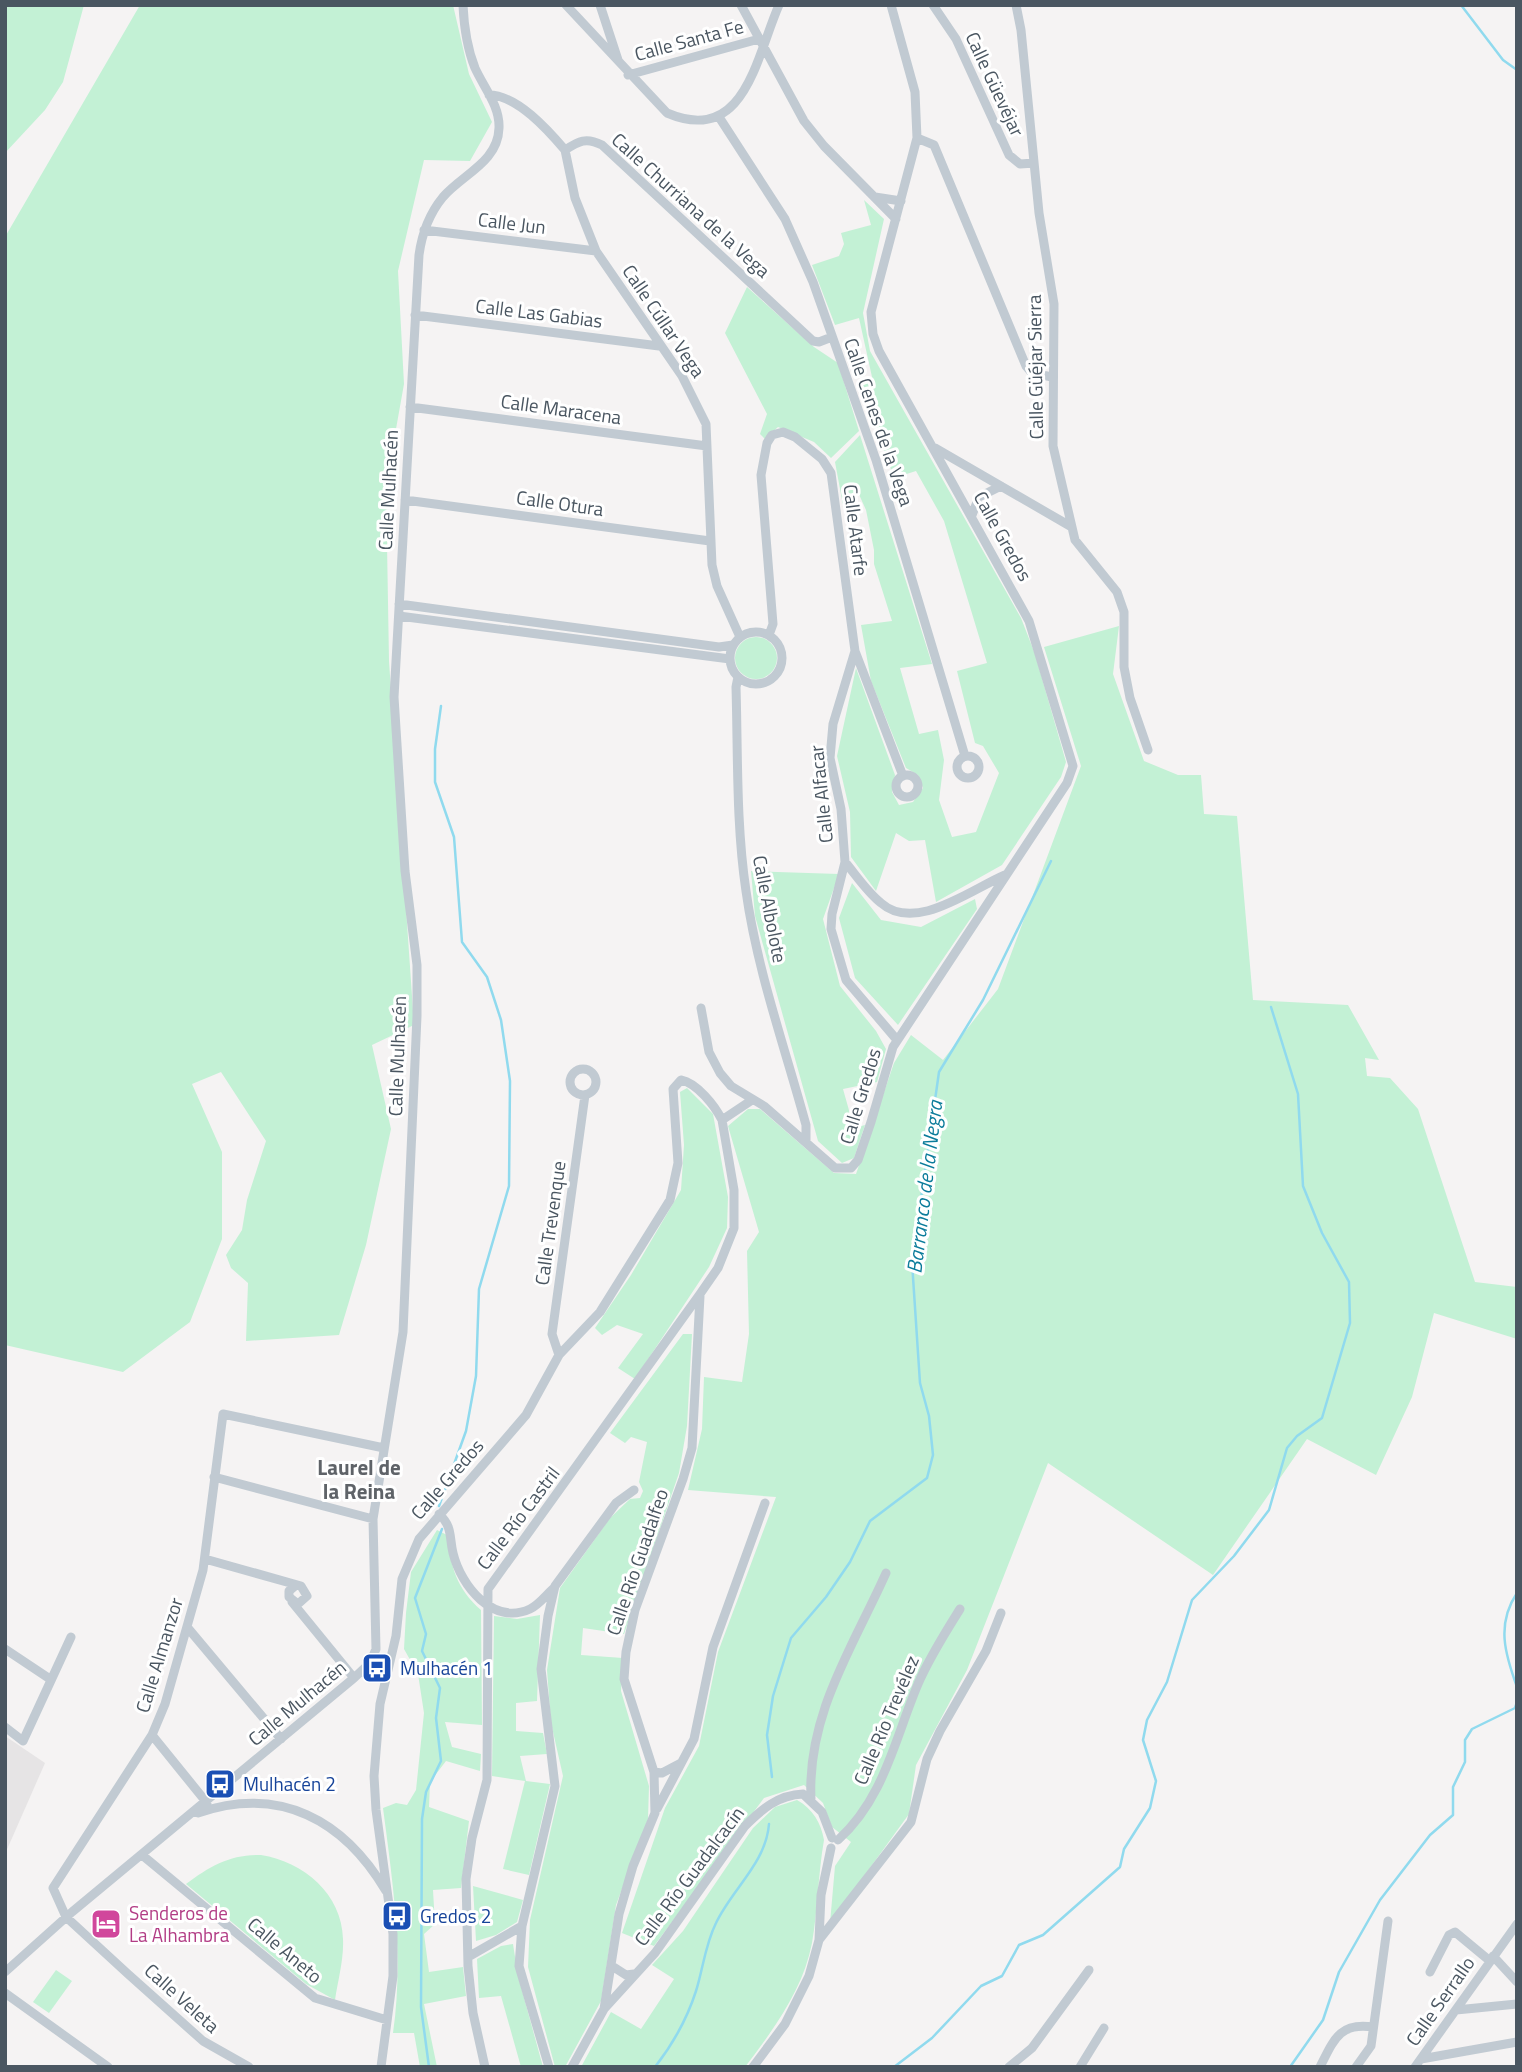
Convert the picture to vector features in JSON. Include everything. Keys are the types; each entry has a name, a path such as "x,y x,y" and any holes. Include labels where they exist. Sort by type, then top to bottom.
{"street":[{"name":"Calle Mulhacén","path":"5,1972 66,1917 358,1675 370,1663 376,1649 373,1519 405,1309 417,1016 417,965 405,872 394,696 419,255 431,213 445,195 489,157 497,141 498,112 468,46 463,5"},
{"path":"566,5 628,75 667,113 684,120 702,121 719,117 741,98 761,43 779,5"},
{"path":"600,5 620,65"},
{"path":"741,5 804,121 824,146 896,219"},
{"name":"Calle Gredos","path":"701,1008 714,1065 731,1086 764,1106 835,1168 851,1168 858,1160 897,1040 1067,783 1073,765 1073,755 1029,621 879,351 873,334 871,312 917,138 915,92 891,5"},
{"name":"Calle Güevéjar","path":"933,5 956,39 1009,155 1020,164 1034,163"},
{"name":"Calle Güéjar Sierra","path":"1016,5 1054,304 1053,446 1075,540 1117,592 1124,612 1124,667 1130,698 1148,750"},
{"name":"Calle Santa Fe","path":"628,75 761,43"},
{"path":"489,95 502,95 551,133 565,150"},
{"name":"Calle Cenes de la Vega","path":"719,117 785,219 813,282 876,460 965,756"},
{"path":"917,138 933,145 1026,366 1032,373 1052,377"},
{"name":"Calle Churriana de la Vega","path":"565,150 579,141 591,139 601,145 813,341 819,342 832,337"},
{"name":"Calle Cúllar Vega","path":"565,150 575,198 596,251 682,376 706,424 710,541 717,586 740,637"},
{"path":"875,197 901,201"},
{"name":"Calle Jun","path":"424,230 596,251"},
{"name":"Calle Las Gabias","path":"415,315 659,346"},
{"name":"Calle Maracena","path":"410,407 707,446"},
{"name":"Calle Atarfe","path":"769,635 773,624 761,475 766,443 772,435 783,432 795,437 822,459 831,473 855,651 903,776"},
{"path":"934,447 1070,526"},
{"path":"972,515 979,497 1001,486"},
{"name":"Calle Otura","path":"405,500 710,541"},
{"path":"400,604 488,622"},
{"path":"399,616 488,622 561,631 730,659"},
{"path":"755,632 769,635 780,649 782,657 777,673 771,680 754,684 738,677 730,659 733,645 740,637 755,632"},
{"path":"631,641 719,647 733,645"},
{"name":"Calle Alfacar","path":"855,651 833,723 830,758 842,809 845,862 831,929 845,980 897,1040"},
{"name":"Calle Albolote","path":"738,677 741,850 746,894 755,939 806,1125 806,1142"},
{"path":"845,862 880,903 902,915 926,913 1005,875"},
{"path":"978,887 989,903"},
{"name":"Calle Gredos","path":"381,2067 393,1976 389,1896 376,1810 374,1776 384,1681 396,1636 402,1579 408,1558 439,1514 527,1415 559,1355 600,1312 670,1200 678,1163 674,1089 677,1082 688,1082 717,1110 722,1120"},
{"name":"Calle Trevenque","path":"559,1355 552,1334 585,1095"},
{"path":"722,1120 752,1100"},
{"name":"Calle Río Castril","path":"485,2067 473,2013 467,1940 466,1879 472,1838 487,1780 488,1589 499,1570 583,1461 718,1268 734,1228 734,1190 722,1120"},
{"name":"Calle Río Guadalfeo","path":"604,2009 619,1914 633,1866 655,1813 653,1772 635,1722 624,1679 626,1652 635,1611 684,1479 692,1448 700,1294"},
{"path":"682,1319 688,1317 699,1325"},
{"name":"Calle Almanzor","path":"61,1874 152,1735 176,1671 181,1638 187,1626 205,1559 223,1414 384,1448"},
{"path":"214,1477 373,1519"},
{"path":"439,1514 448,1522 452,1552 470,1590 486,1605 501,1612 517,1614 535,1606 555,1586 616,1503 634,1490"},
{"path":"655,1813 690,1751 700,1717 713,1647 765,1503"},
{"path":"205,1559 304,1588 307,1596 301,1603 292,1602"},
{"path":"752,2067 798,2002 819,1940 821,1895 834,1842 822,1812 807,1797 814,1748 831,1686 886,1573"},
{"path":"296,1585 288,1594 292,1602 358,1675 375,1673 384,1681"},
{"path":"549,2067 522,1975 521,1944 522,1926 555,1786 541,1669 555,1586"},
{"path":"535,1606 542,1608 548,1616"},
{"name":"Calle Río Trevélez","path":"834,1842 865,1812 878,1789 918,1682 960,1609"},
{"path":"819,1940 911,1822 928,1759 940,1731 986,1651 1001,1613"},
{"path":"187,1626 281,1740"},
{"path":"5,1727 23,1741 71,1637"},
{"path":"5,1649 50,1679"},
{"path":"152,1735 207,1802"},
{"path":"653,1772 662,1773 682,1762"},
{"name":"Calle Río Guadalcacín","path":"572,2067 604,2009 679,1921 745,1826 762,1809 782,1797 807,1797"},
{"path":"191,1816 217,1807 238,1804 276,1805 302,1811 347,1840 376,1874 389,1896"},
{"name":"Calle Aneto","path":"142,1855 315,1998 387,2020"},
{"path":"62,1859 61,1874 53,1888 66,1917"},
{"name":"Calle Veleta","path":"66,1917 203,2042 249,2067"},
{"path":"1356,2067 1371,2046 1388,1922"},
{"name":"Calle Serrallo","path":"1418,2063 1517,1924"},
{"path":"468,1957 508,1937 522,1926"},
{"path":"1430,1972 1449,1935 1455,1932 1517,1982"},
{"path":"508,1937 515,1938 521,1944"},
{"path":"467,1940 487,1946"},
{"name":"Calle Río Guadalcacín","path":"612,1966 626,1975 634,1974"},
{"path":"1009,2067 1032,2048 1089,1969"},
{"path":"5,1993 108,2067"},
{"path":"1456,2010 1517,2004"},
{"path":"1320,2067 1341,2031 1358,2025 1373,2026"},
{"path":"1080,2067 1104,2028"},
{"path":"1418,2063 1517,2042"}],"shaded area":[{"path":"5,1736 45,1763 5,1854"}],"green space":[{"path":"5,5 84,5 63,82 45,110 5,153"},
{"path":"140,5 453,5 469,74 492,122 470,161 424,160 398,271 404,384 386,485 389,661 414,1025 372,1045 391,1129 366,1245 339,1335 246,1341 248,1283 231,1268 226,1255 242,1230 247,1200 266,1141 221,1072 192,1084 222,1152 222,1239 190,1322 123,1372 5,1345 5,237"},
{"path":"864,200 884,219 863,313 870,351 1021,618 1035,654 1066,762 1061,777 1002,865 936,902 925,840 909,841 896,833 876,891 851,857 850,812 837,756 856,668 895,775 892,792 899,805 913,802 923,788 918,775 906,768 871,681 861,625 892,621 874,564 866,510 857,490 843,505 835,462 860,435 932,664 900,668 919,734 938,730 944,760 939,800 952,837 976,832 999,773 983,746 975,743 957,671 987,663 944,521 916,471 894,478 859,380 872,377 859,318 835,325 812,265 839,256 844,244 841,233 871,225"},
{"path":"747,287 814,347 838,363 859,431 831,458 814,442 778,427 765,439 760,434 767,414 725,333"},
{"path":"1119,626 1113,674 1144,761 1178,775 1201,775 1204,814 1237,816 1253,1000 1348,1005 1379,1060 1365,1058 1367,1076 1390,1078 1418,1109 1475,1282 1517,1287 1517,1339 1434,1313 1412,1397 1376,1475 1307,1439 1213,1575 1048,1463 967,1670 916,1765 909,1814 830,1923 835,1866 851,1842 832,1827 823,1803 804,1785 764,1798 654,1946 622,1933 665,1808 699,1746 718,1652 776,1497 688,1490 702,1429 704,1377 742,1382 749,1334 747,1251 759,1232 728,1126 748,1109 760,1109 834,1173 856,1174 894,1063 911,1035 943,1060 998,989 1081,766 1044,647"},
{"path":"756,637 771,643 777,658 771,673 756,679 741,673 735,658 741,643"},
{"path":"751,871 839,874 823,919 840,986 876,1031 886,1049 877,1082 843,1089 854,1128 865,1125 854,1158 842,1163 818,1141 755,916"},
{"path":"852,883 881,920 921,927 975,899 977,909 898,1025 855,978 839,918"},
{"path":"687,1088 713,1114 728,1197 727,1228 709,1267 635,1379 618,1368 643,1334 617,1325 602,1335 595,1328 631,1275 681,1190 684,1145 680,1092"},
{"path":"683,1334 692,1334 687,1426 679,1473 624,1634 583,1628 581,1655 623,1658 621,1691 649,1786 648,1819 616,1905 601,2001 565,2067 555,2067 528,1967 530,1920 563,1776 551,1723 547,1670 560,1588 610,1518 630,1499 640,1498 643,1491 639,1482 647,1442 631,1437 625,1443 610,1433"},
{"path":"437,1530 447,1535 450,1557 460,1585 481,1610 482,1725 445,1722 452,1747 481,1754 480,1771 446,1761 430,1782 429,1807 469,1821 461,1888 433,1890 435,1924 424,1934 429,1972 463,1967 466,1996 424,2004 437,2067 420,2067 414,2033 393,2033 397,1948 383,1808 396,1803 407,1805 416,1790 424,1713 418,1674 404,1649 406,1613 411,1572"},
{"path":"540,1615 537,1701 516,1703 516,1731 543,1733 547,1754 520,1756 526,1781 550,1784 529,1875 503,1869 525,1781 492,1776 494,1616 517,1619"},
{"path":"797,1800 815,1817 824,1840 812,1943 802,1977 794,1993 776,2024 745,2067 581,2067 611,2012 641,2029 674,1979 652,1965 683,1931 753,1828 775,1807"},
{"path":"261,1855 292,1865 306,1873 328,1894 336,1908 341,1923 343,1947 335,2000 306,1984 186,1884 221,1862"},
{"path":"473,1886 523,1900 517,1922 496,1935 476,1941"},
{"path":"513,1944 518,1976 543,2067 521,2067 501,1996 479,1998 477,1959 501,1946"},
{"path":"56,1970 72,1981 49,2013 33,2002"}],"waterway":[{"path":"1461,5 1503,60 1517,70"},
{"path":"439,1506 466,1431 476,1376 479,1289 509,1186 510,1081 501,1020 487,977 462,942 454,837 435,782 435,749 441,706"},
{"name":"Barranco de la Negra","path":"772,1777 767,1735 773,1696 791,1638 826,1597 850,1562 870,1521 927,1478 933,1455 929,1416 920,1383 912,1262 939,1072 983,1000 1051,861"},
{"path":"894,2067 932,2038 981,1986 1002,1976 1019,1945 1043,1935 1120,1867 1124,1849 1150,1808 1156,1781 1143,1740 1147,1720 1167,1682 1192,1600 1234,1556 1269,1510 1287,1448 1297,1436 1322,1418 1350,1323 1349,1282 1322,1233 1303,1186 1298,1094 1271,1007"},
{"path":"429,2067 421,2007 422,1819 426,1792 441,1761 436,1718 440,1688 422,1651 426,1634 415,1598 442,1529"},
{"path":"1517,1593 1506,1616 1505,1628 1506,1651 1517,1687"},
{"path":"1290,2067 1323,2020 1339,1972 1380,1900 1430,1835 1453,1815 1453,1787 1465,1762 1465,1740 1472,1729 1515,1708 1517,1702"},
{"name":"Barranco de la Negra","path":"655,2067 684,2021 696,1991 712,1931 762,1851 769,1824"}],"place":[{"name":"Mulhacén 1","path":"377,1668"},
{"name":"Mulhacén 2","path":"220,1784"},
{"name":"Gredos 2","path":"397,1916"},
{"name":"Senderos de La Alhambra","path":"106,1924"}],"district":[{"name":"Laurel de la Reina","path":"359,1480"}]}
